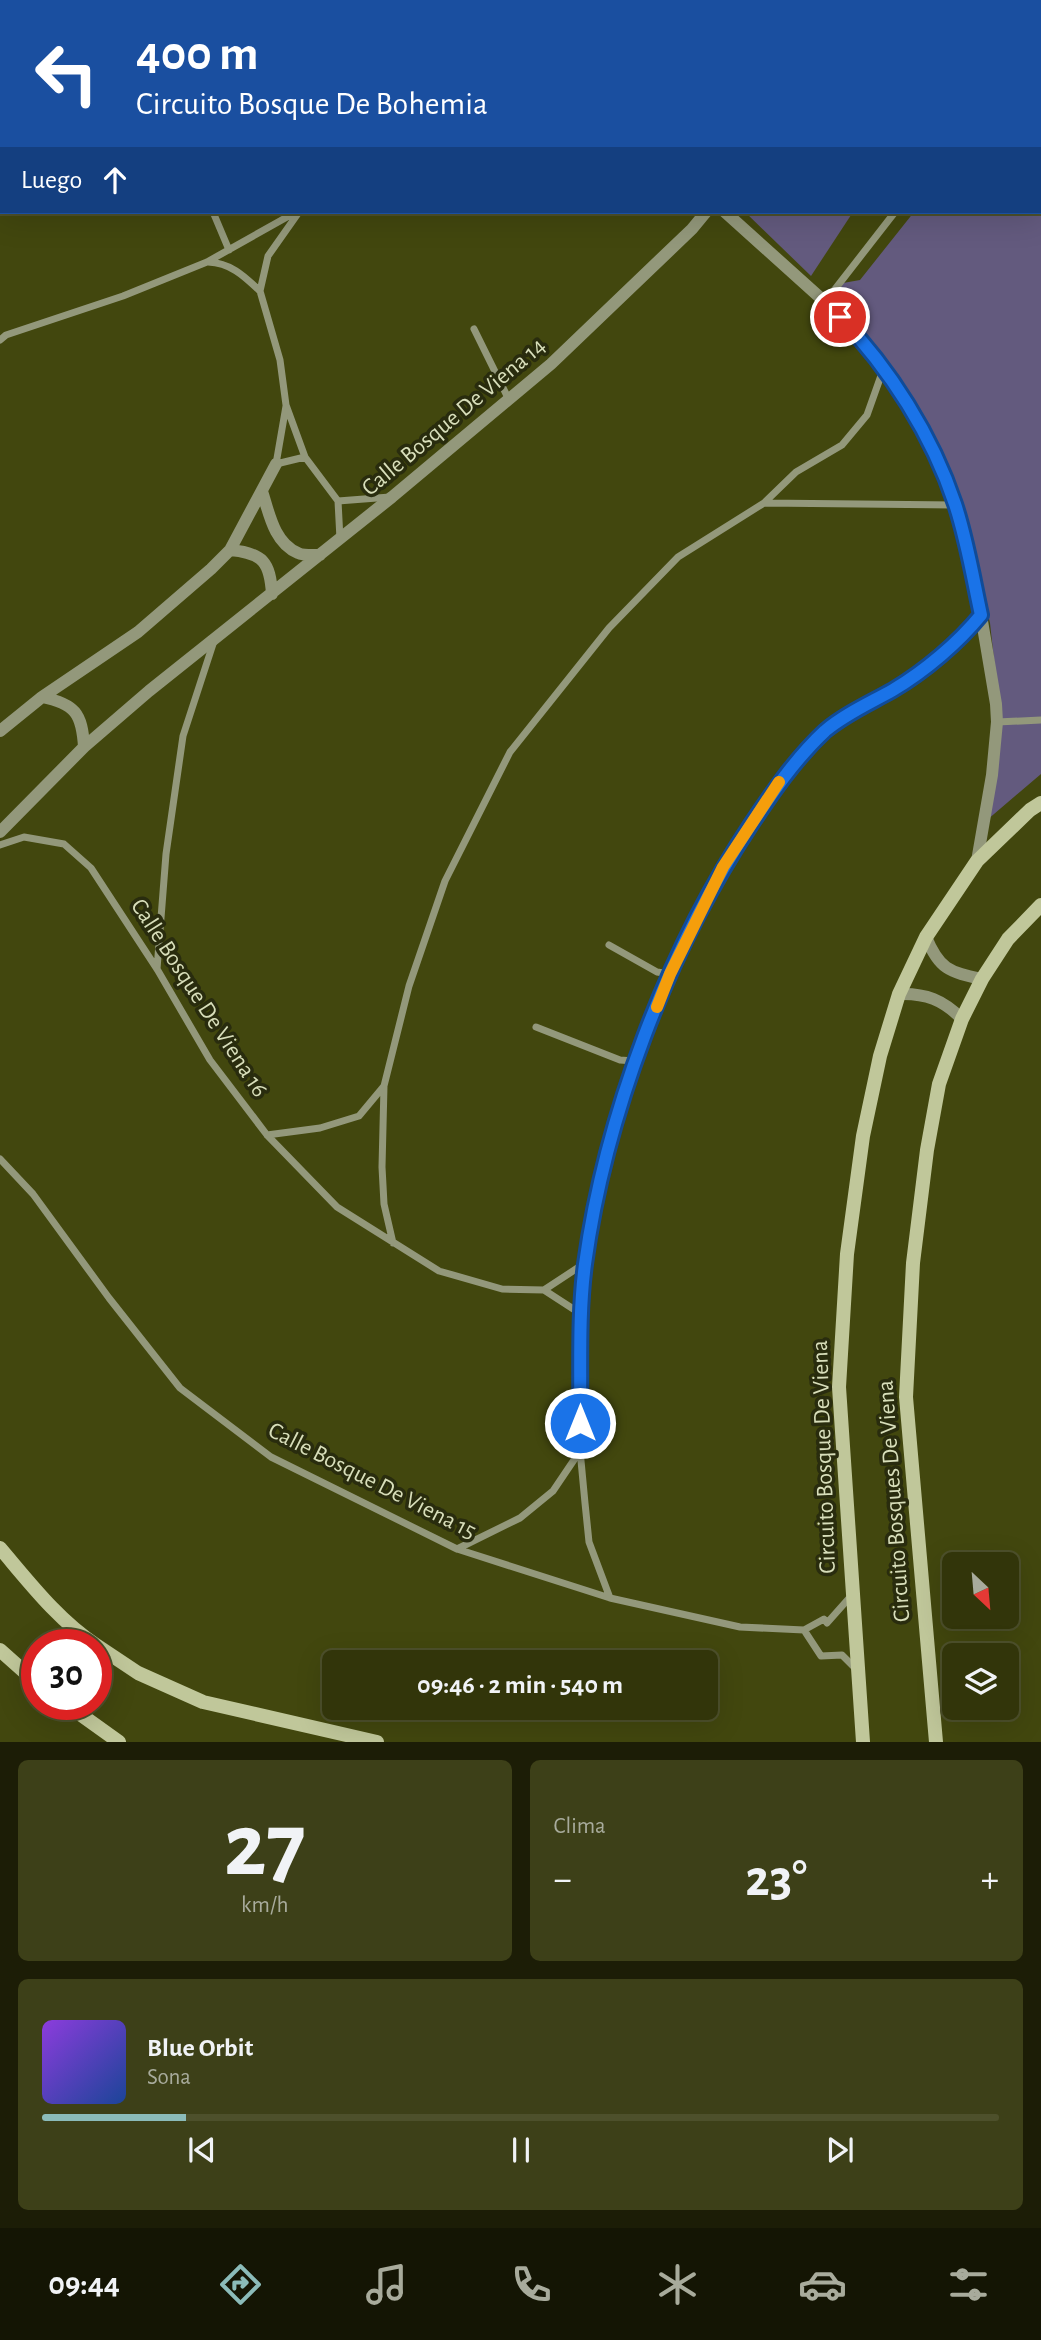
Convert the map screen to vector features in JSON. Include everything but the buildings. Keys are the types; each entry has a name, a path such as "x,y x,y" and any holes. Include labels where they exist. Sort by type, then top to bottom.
{"main road":[{"name":"Circuito Bosque De Viena","path":"863,1741 839,1387 847,1254 863,1136 880,1056 899,994 926,937 976,861 1030,810 1041,803"},
{"name":"Circuito Bosques De Viena","path":"936,1741 906,1397 913,1263 927,1150 939,1084 962,1019 982,979 1007,939 1041,905"},
{"path":"0,1548 38,1594 75,1629"},
{"path":"0,1650 21,1669"},
{"path":"112,1656 138,1673 202,1702 331,1736 377,1741"},
{"path":"89,1720 119,1741"}],"street":[{"path":"214,214 229,250"},
{"path":"2,336 123,296 207,262 293,214"},
{"path":"296,214 268,256 260,291 280,360 286,405 305,457 338,501 340,539"},
{"name":"Calle Bosque De Viena 14","path":"0,832 84,747 392,497 561,355 704,214"},
{"path":"727,214 825,302 869,347 921,427 955,505 981,615 997,722 992,775 976,861"},
{"path":"825,302 893,214"},
{"path":"207,262 222,262 234,268 260,291"},
{"path":"474,329 509,400"},
{"path":"393,1244 383,1192 384,1086 409,986 445,880 510,751 609,628 678,557 764,503 796,472 842,445 867,415 884,369"},
{"path":"0,732 42,697 138,632 230,550 276,464 286,405"},
{"path":"276,464 305,457"},
{"path":"262,491 274,528 286,546 300,555 320,555"},
{"path":"338,501 392,497"},
{"path":"764,503 955,505"},
{"path":"230,550 251,552 264,561 270,573 272,594"},
{"path":"610,1598 589,1542 580,1450 580,1314 585,1263 604,1167 634,1061 670,974 723,867 780,781 826,731 931,663 981,615"},
{"path":"157,970 166,853 183,736 215,639"},
{"path":"42,697 63,702 78,713 84,747"},
{"path":"997,722 1041,720"},
{"name":"Calle Bosque De Viena 16","path":"0,845 24,837 64,844 91,869 157,970 210,1060 267,1135 337,1207 439,1271 502,1289 544,1290"},
{"path":"926,937 934,958 947,969 982,979"},
{"path":"609,945 657,972 670,974"},
{"path":"899,994 916,993 932,997 949,1006 962,1019"},
{"path":"536,1027 620,1060 634,1061"},
{"path":"267,1135 320,1128 359,1116 384,1086"},
{"name":"Calle Bosque De Viena 15","path":"0,1159 33,1194 180,1388 271,1457 457,1549 610,1598 740,1627 804,1630 824,1619 827,1623 852,1595"},
{"path":"580,1314 544,1290 585,1263"},
{"path":"457,1549 520,1518 553,1490 580,1450"},
{"path":"804,1630 821,1656 842,1656 858,1670"}],"shaded area":[{"path":"747,214 852,214 811,276"},
{"path":"912,214 1041,214 1041,774 980,826 1001,723 990,623 970,541 942,460 901,388 867,337 834,301 833,291 843,283 860,280"}],"slow traffic":[{"path":"657,1007 670,974 723,867 779,782"}],"route":[{"path":"580,1423 580,1314 585,1263 604,1167 634,1061 670,974 723,867 780,781 826,731 931,663 981,615 955,505 921,427 869,347 840,317"}]}
